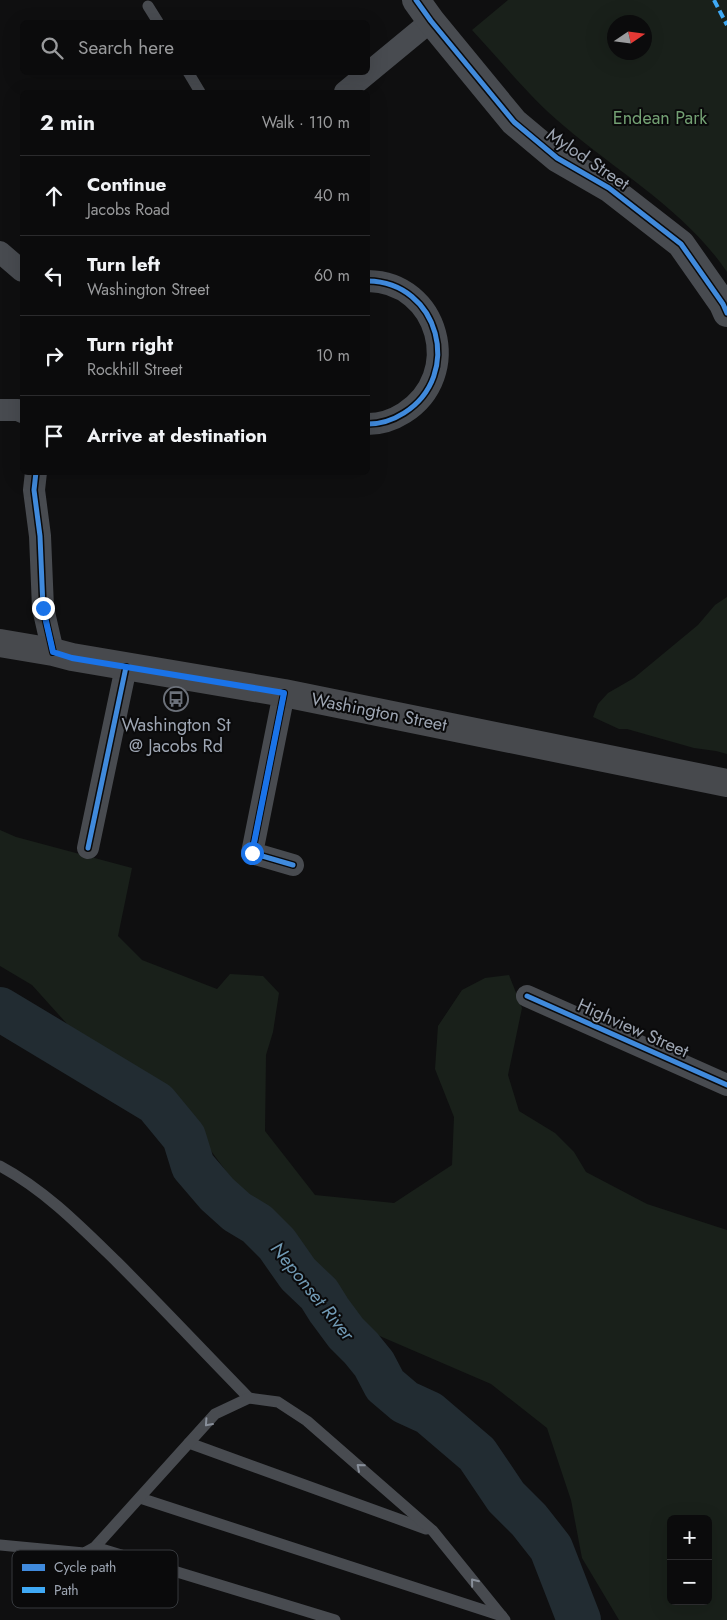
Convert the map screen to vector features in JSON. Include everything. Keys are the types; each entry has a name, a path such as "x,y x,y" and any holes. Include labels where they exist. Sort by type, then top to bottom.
{"main road":[{"name":"Washington Street","path":"0,643 53,652 72,658 284,693 727,783"}],"street":[{"path":"370,66 423,10"},
{"name":"Mylod Street","path":"423,10 514,122 558,158 609,188 681,244 723,304 727,313"},
{"path":"347,90 361,75"},
{"path":"0,252 20,269"},
{"path":"370,281 379,281 400,288 418,302 431,320 438,342 438,365 430,387 415,406 394,419 370,424"},
{"path":"0,410 20,411"},
{"path":"36,475 34,490 40,536 43,608 53,652"},
{"path":"88,848 126,666"},
{"path":"284,693 252,853 292,865"},
{"name":"Highview Street","path":"528,996 727,1084"}],"lane":[{"path":"148,6 157,20"},
{"path":"190,75 199,90"},
{"path":"0,1166 12,1172 65,1211 160,1305 249,1398"},
{"path":"90,1550 95,1547 215,1414 249,1398 278,1402 307,1421 432,1531 503,1618"},
{"path":"189,1443 432,1531"},
{"path":"140,1498 503,1618"},
{"path":"0,1545 52,1550"},
{"path":"95,1547 105,1550"},
{"path":"178,1572 334,1620"}],"green space":[{"name":"Endean Park","path":"508,0 727,0 727,272 692,230 672,211 585,143 528,92 472,30"},
{"path":"727,597 727,754 694,748 627,729 619,729 593,717 598,704 608,693 634,678 698,625 715,605"},
{"path":"0,830 16,837 132,868 118,936 142,960 217,989 230,974 263,976 279,993 273,1032 266,1055 265,1131 315,1195 394,1203 452,1165 454,1117 435,1069 438,1026 462,990 485,978 509,975 522,1008 508,1075 519,1111 555,1133 574,1152 586,1172 647,1204 727,1230 727,1620 619,1620 582,1558 571,1500 547,1428 491,1384 375,1334 332,1291 280,1228 231,1178 181,1110 133,1070 68,1025 32,985 0,966"}],"waterway":[{"name":"Neponset River","path":"0,1009 156,1103 184,1137 193,1166 217,1194 237,1212 257,1224 277,1244 298,1274 319,1294 346,1333 374,1364 385,1385 405,1402 429,1413 477,1454 506,1497 529,1520 551,1548 579,1620"}],"marked path":[{"path":"714,0 727,25"}],"cycle path":[{"path":"416,0 514,122 557,158 609,188 681,244 723,304 727,313"},
{"path":"370,281 392,285 412,297 426,313 435,333 438,355 434,376 423,396 404,413 391,420 370,424"},
{"path":"36,475 34,490 40,536 43,608 53,652"},
{"path":"88,848 126,667"},
{"path":"284,693 252,853 293,865"},
{"path":"527,996 727,1085"}],"place":[{"name":"Washington St @ Jacobs Rd","path":"176,699"}],"route":[{"path":"43,608 53,652 72,658 284,693 252,853"}]}
